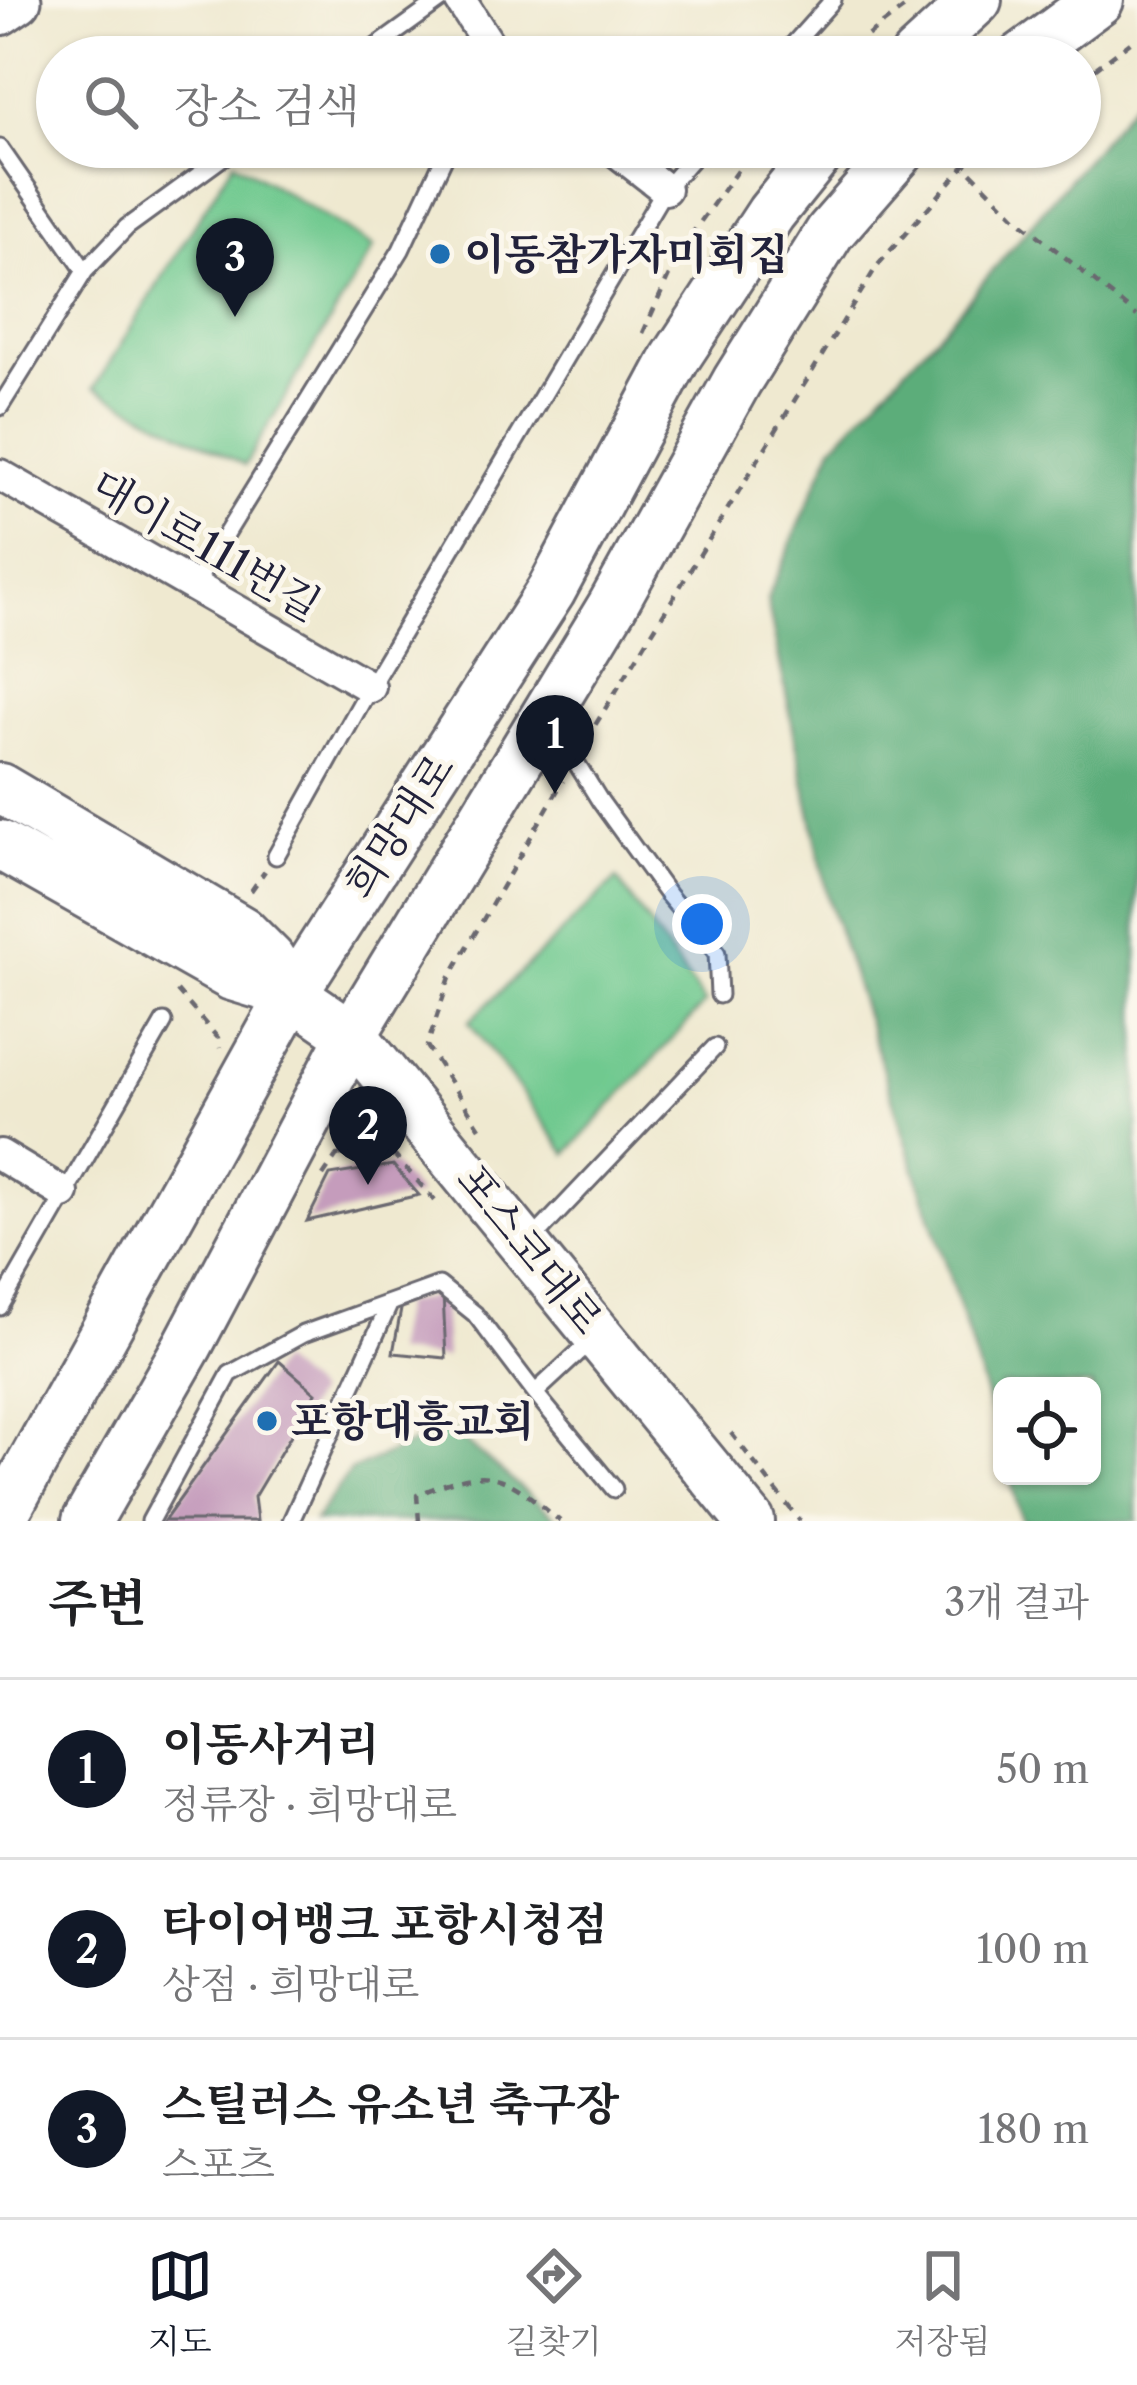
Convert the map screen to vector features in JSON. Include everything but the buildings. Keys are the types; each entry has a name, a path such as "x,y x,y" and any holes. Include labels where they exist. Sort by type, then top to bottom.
{"main road":[{"path":"938,36 977,0"},
{"path":"1051,36 1100,0"},
{"name":"희망대로","path":"0,1521 292,994 551,591 711,301 807,168"},
{"name":"희망대로","path":"87,1521 188,1345 352,1036 612,606 737,381 830,232 886,168"},
{"name":"포스코대로","path":"0,788 242,931 270,959 292,994"},
{"name":"포스코대로","path":"0,845 232,976 292,994 352,1036 750,1521"}],"street":[{"path":"0,12 18,0"},
{"path":"460,0 482,36"},
{"path":"638,168 664,189"},
{"name":"대이로111번길","path":"0,475 370,687"},
{"path":"0,1155 63,1192"}],"lane":[{"path":"391,36 441,0"},
{"path":"801,36 833,0"},
{"path":"0,148 85,271"},
{"path":"0,407 85,271 127,227 208,168"},
{"path":"194,586 401,250 439,168"},
{"path":"275,856 664,189 683,168"},
{"path":"546,714 668,895 717,953 718,995"},
{"path":"0,1306 164,1022"},
{"path":"527,1246 715,1047"},
{"path":"150,1521 230,1374 303,1334 439,1285 475,1314 614,1489"},
{"path":"291,1521 390,1303"},
{"path":"535,1393 598,1334"}],"path":[{"path":"867,36 915,0"},
{"path":"1101,64 1137,37"},
{"path":"636,349 681,249 739,168"},
{"path":"427,1046 450,977 574,760 877,266 963,168"},
{"path":"967,168 1018,219 1137,316"},
{"path":"247,897 275,856"},
{"path":"419,1521 417,1496 466,1474 512,1481 560,1521"}],"green space":[{"path":"1137,98 1137,1521 1022,1521 1012,1485 1101,1485 1101,1377 993,1377 993,1420 828,899 767,600 833,446 958,312 1078,168 1101,168 1101,141"},
{"path":"230,168 245,168 374,247 245,465 94,388"},
{"path":"617,879 705,1003 567,1154 469,1022"},
{"path":"448,1427 560,1521 314,1521 350,1471"}],"place":[{"name":"이동참가자미회집","path":"440,254"},
{"name":"스틸러스 유소년 축구장","path":"235,317"},
{"name":"이동사거리","path":"555,794"},
{"name":"타이어뱅크 포항시청점","path":"368,1185"},
{"name":"포항대흥교회","path":"267,1421"}]}
